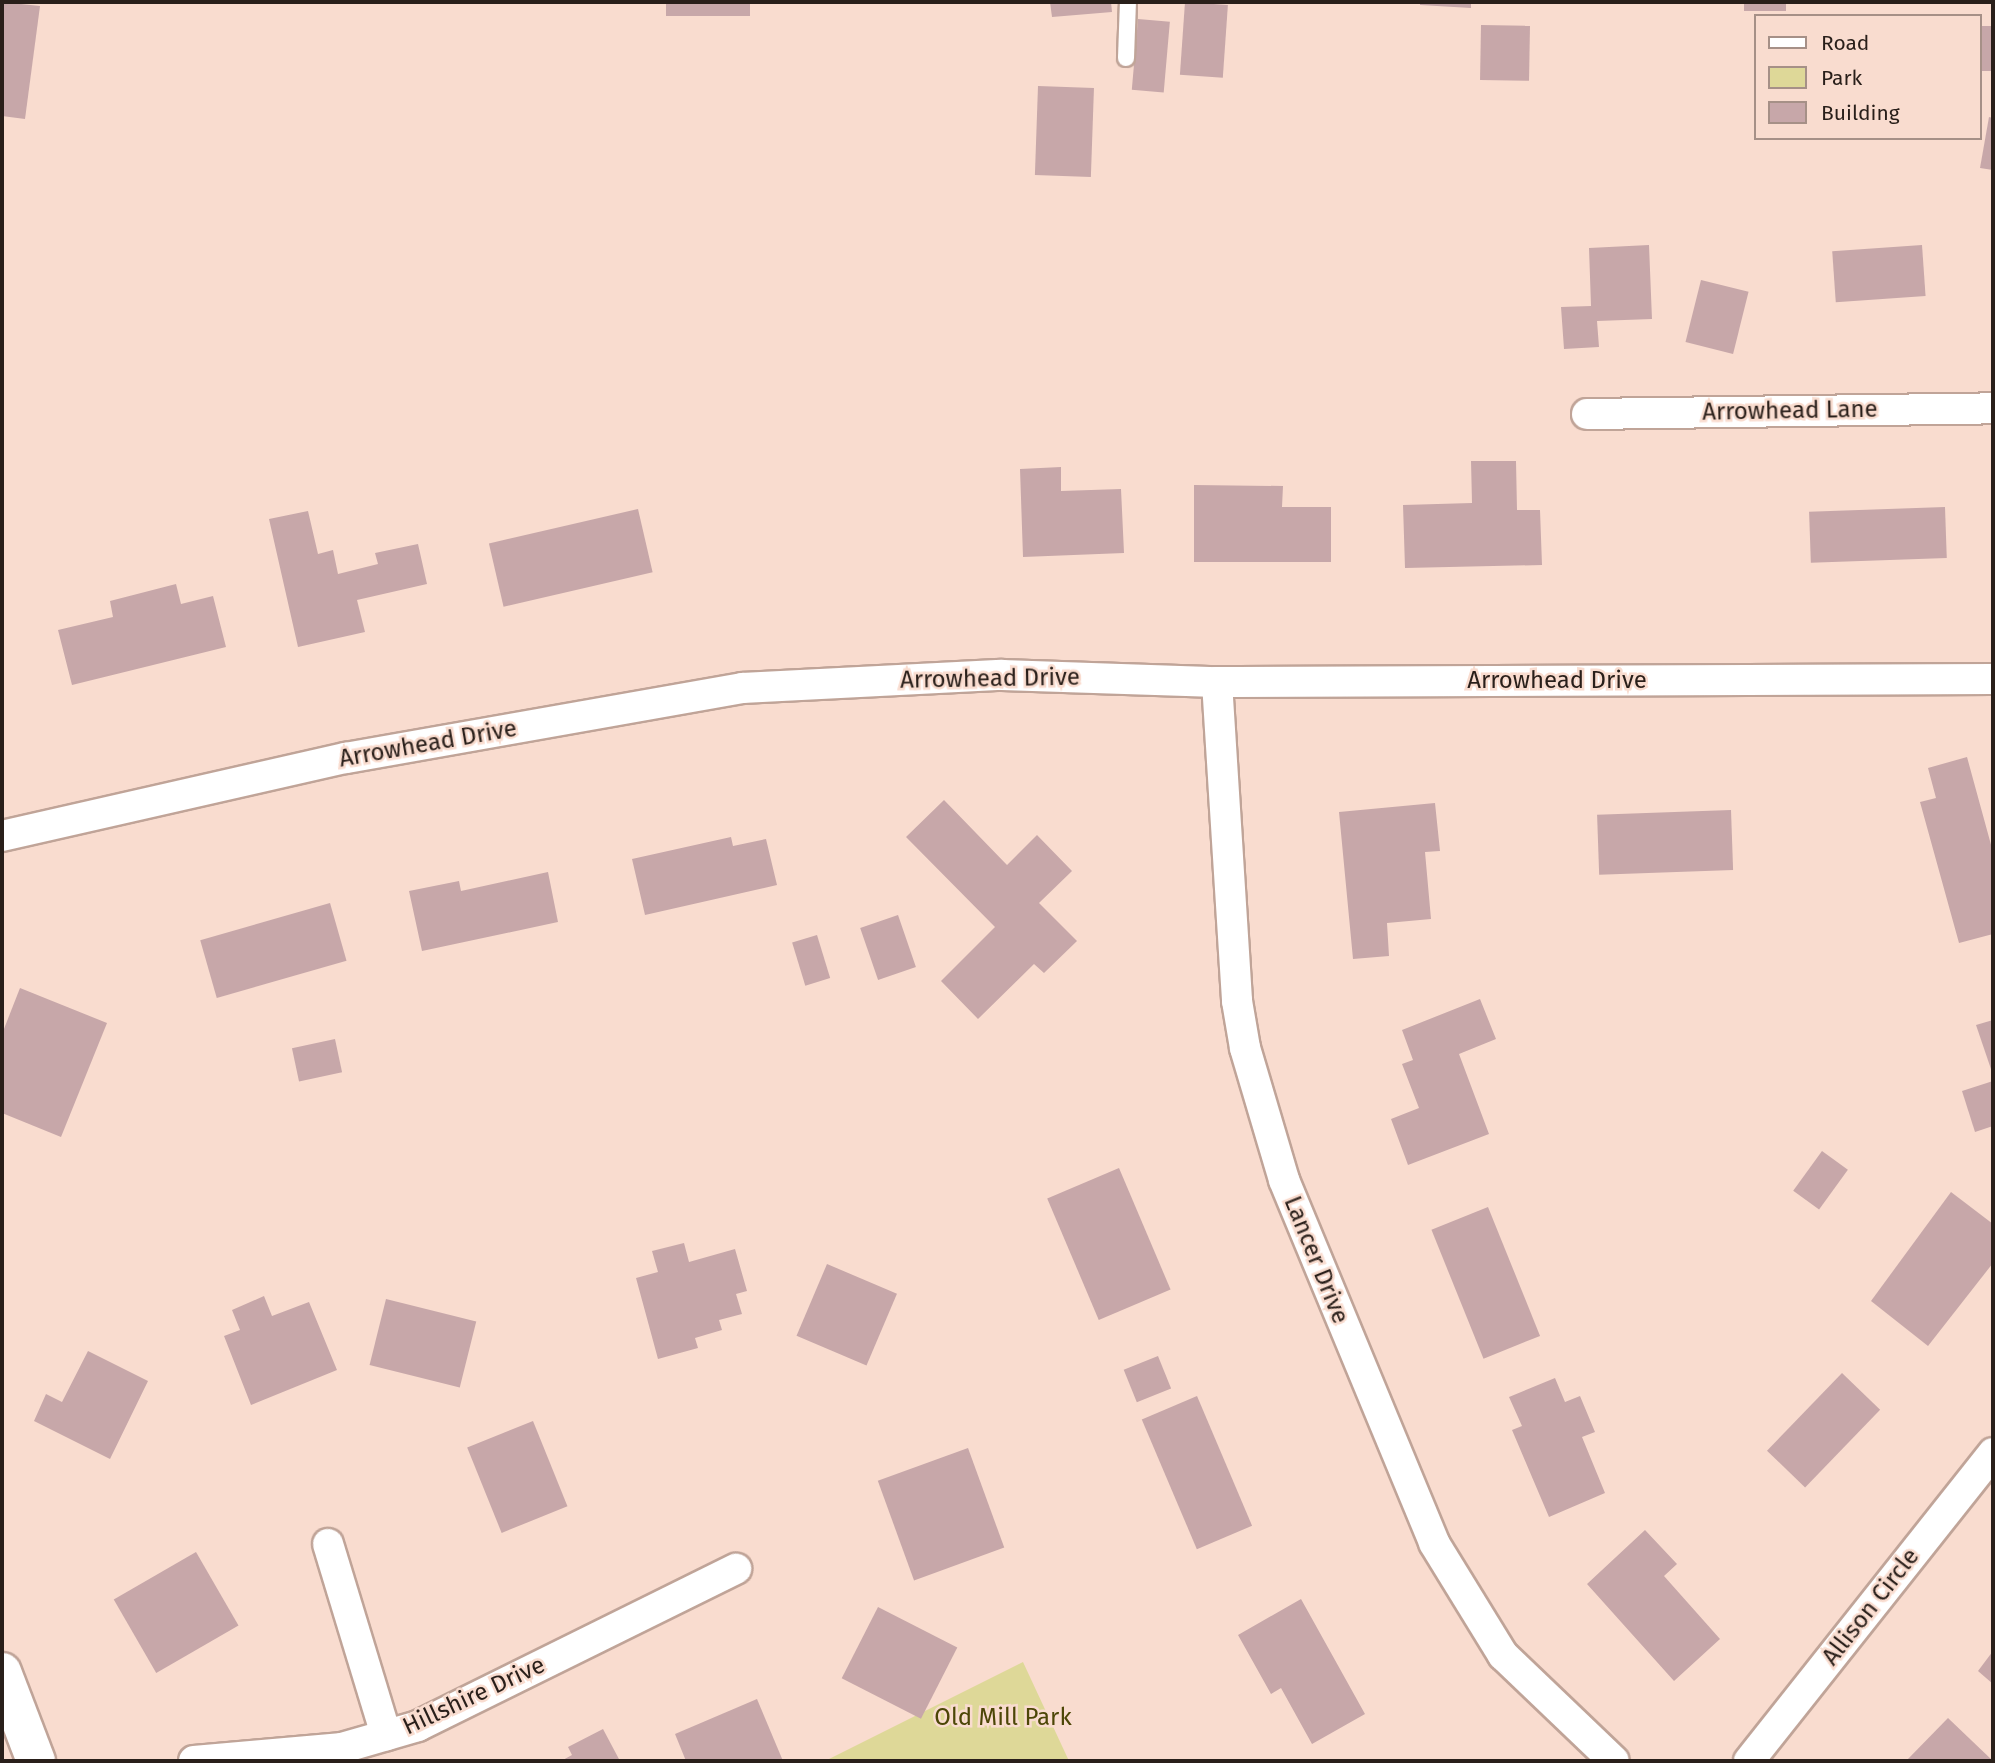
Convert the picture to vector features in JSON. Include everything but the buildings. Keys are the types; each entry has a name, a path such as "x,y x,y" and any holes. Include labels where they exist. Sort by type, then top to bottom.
{"street":[{"name":"Arrowhead Lane","path":"1587,414 1993,408"},
{"name":"Arrowhead Drive","path":"2,836 346,758 743,688 1002,675 1217,682 1993,679"},
{"name":"Lancer Drive","path":"1217,682 1237,1001 1245,1048 1284,1180 1434,1543 1503,1655 1614,1761"},
{"name":"Allison Circle","path":"1749,1761 1993,1453"},
{"path":"328,1544 386,1735"},
{"name":"Hillshire Drive","path":"194,1761 342,1748 418,1726 736,1569"},
{"path":"2,1672 36,1761"}],"lane":[{"path":"1126,58 1128,2"}],"green space":[{"name":"Old Mill Park","path":"1023,1662 1069,1761 825,1761"}]}
